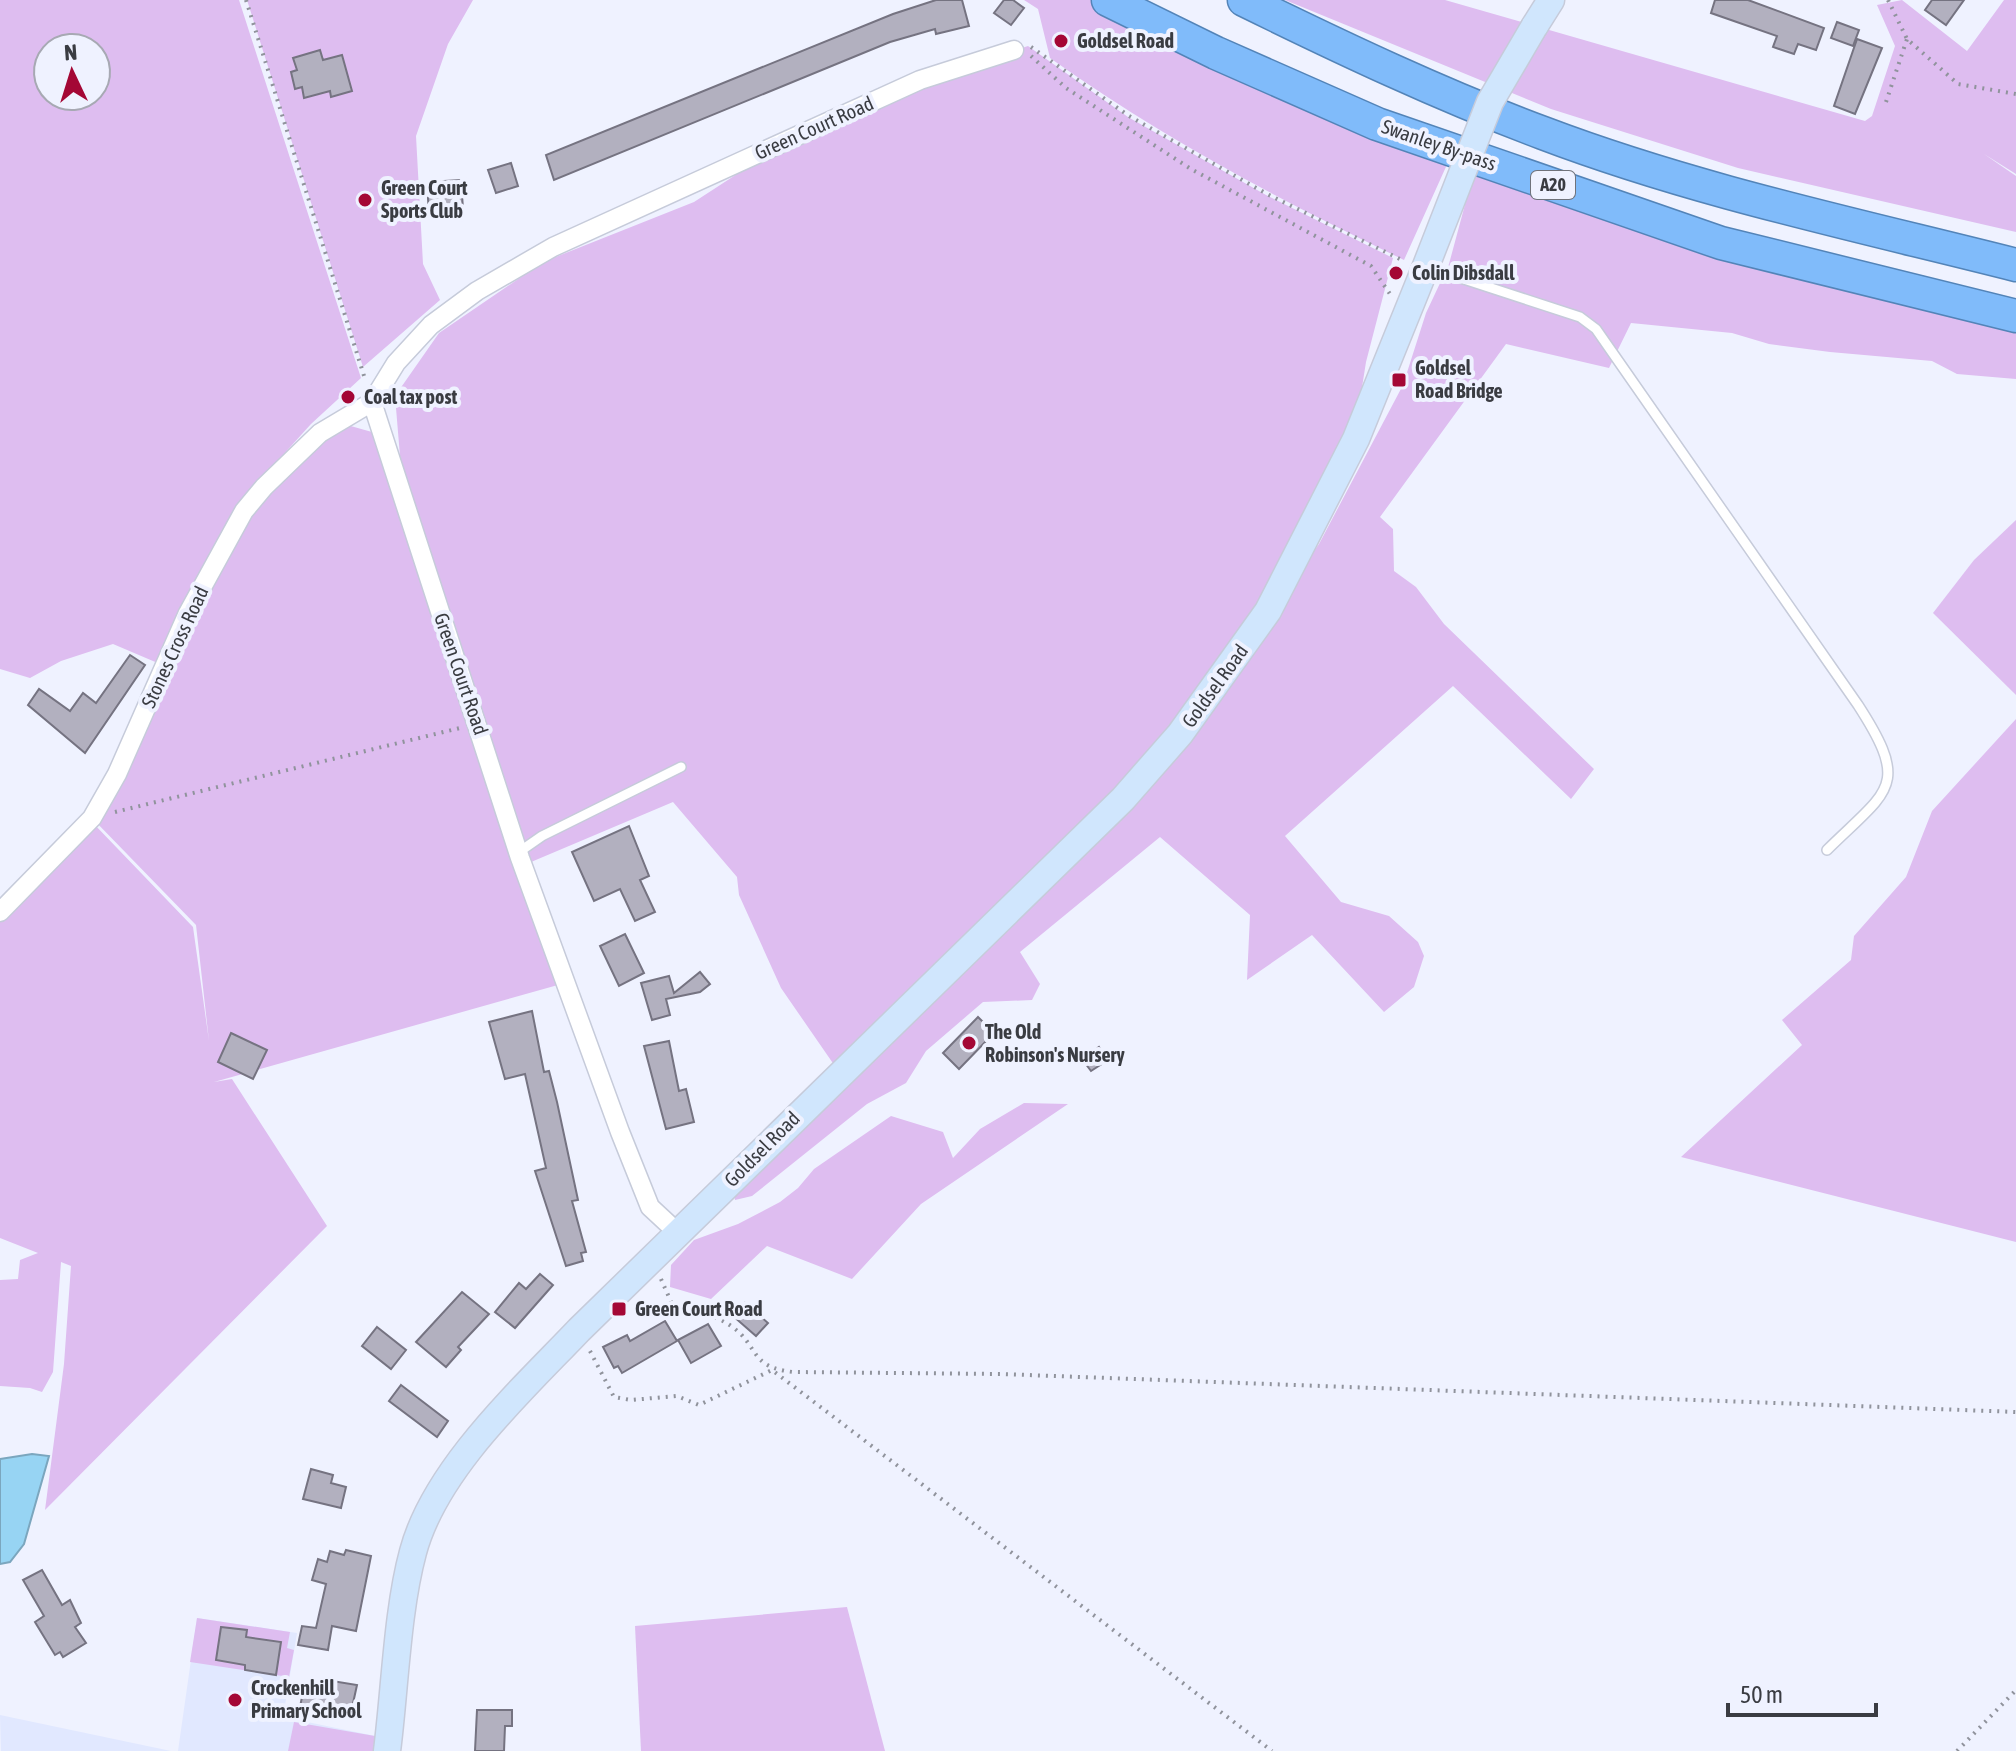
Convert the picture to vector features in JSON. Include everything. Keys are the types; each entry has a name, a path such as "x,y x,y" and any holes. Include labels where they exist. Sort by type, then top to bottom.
{"highway":[{"name":"Swanley By-pass","path":"1108,0 1216,53 1407,134 1721,243 2016,316"},
{"name":"A20","path":"1244,0 1400,76 1545,134 1728,192 2016,265"}],"main road":[{"name":"Goldsel Road","path":"678,1233 1123,799 1180,734 1268,611 1356,439 1490,102 1551,0"},
{"path":"387,1751 412,1552 428,1511 488,1429 579,1330 678,1233"}],"street":[{"name":"Green Court Road","path":"678,1233 650,1207 644,1195 519,852 372,402 396,363 431,325 477,291 553,247 920,80 1021,47"},
{"name":"Stones Cross Road","path":"0,912 92,818 117,774 188,613 244,511 264,487 320,433 372,402"}],"lane":[{"path":"1425,269 1580,317 1596,329 1858,705 1889,765 1888,783 1863,815 1827,850"},
{"path":"519,852 542,836 681,767"}],"path":[{"path":"246,0 372,402"},
{"path":"1888,0 1907,39 1958,84 2016,94"},
{"path":"1886,102 1907,39"},
{"path":"1021,47 1129,116 1267,194 1425,269"},
{"path":"1021,47 1066,88 1191,169 1371,266 1390,294 1411,305"},
{"path":"92,818 478,724"},
{"path":"652,1259 672,1304 697,1309 733,1327 760,1363 1272,1751"},
{"path":"579,1330 614,1397 631,1400 677,1396 699,1405 772,1370 1001,1374 2016,1412"},
{"path":"1957,1751 2016,1690"}],"shaded area":[{"path":"0,0 239,0 361,378 311,424 235,508 160,664 113,644 61,661 30,678 0,669"},
{"name":"Green Court Sports Club","path":"247,0 473,0 448,44 416,136 423,264 440,300 363,367"},
{"path":"1024,0 1106,0 1454,149 1404,260 1222,166 1136,115 1050,58 1038,9"},
{"path":"1285,0 1445,0 1865,121 1872,116 1895,46 1877,5 1902,0 1967,51 2004,0 2016,0 2016,174 1984,154 2016,176 2016,232 1738,168 1551,109"},
{"path":"1028,46 1128,117 1266,195 1393,258 1366,362 1354,438 1307,536 1178,733 839,1072 781,988 739,895 737,877 673,802 524,865 403,492 395,396 439,333 543,262 694,202 785,143 921,82"},
{"path":"1477,160 2016,318 2016,379 1957,374 1932,361 1830,352 1769,344 1732,333 1631,323 1609,368 1506,344 1380,517 1393,529 1394,571 1416,587 1444,624 1594,769 1571,799 1453,686 1285,836 1341,902 1389,916 1418,942 1424,956 1414,987 1384,1012 1312,935 1247,980 1250,915 1160,837 1020,952 1040,984 1032,1000 983,1002 926,1051 906,1083 867,1104 752,1196 735,1200 734,1195 1123,799 1270,613 1319,544 1403,385 1426,313 1449,264"},
{"path":"340,423 379,434 565,983 214,1082 232,1079 327,1226 45,1510 64,1364 71,1266 61,1262 53,1372 42,1392 0,1386 0,1280 18,1279 20,1260 38,1253 0,1238 0,916 93,823 193,927 209,1041 196,925 93,819 246,513"},
{"path":"2016,520 2016,695 1933,613 1974,560"},
{"path":"2016,719 2016,1242 1681,1157 1802,1045 1782,1020 1851,960 1854,936 1906,877 1932,811"},
{"path":"1024,1103 1068,1104 921,1204 852,1279 767,1246 711,1299 670,1287 671,1265 694,1240 738,1224 780,1202 798,1188 814,1169 891,1116 943,1132 953,1158 980,1129"},
{"path":"847,1607 885,1751 641,1751 635,1626"},
{"name":"Crockenhill Primary School","path":"197,1618 297,1633 283,1717 375,1736 373,1751 178,1751"},
{"path":"197,1618 290,1632 287,1648 294,1650 289,1677 190,1662","holes":["221,1627 247,1630 242,1664 217,1660","250,1638 276,1675 245,1670"]},
{"path":"0,1715 171,1751 1,1751"},
{"path":"294,1722 375,1736 373,1751 288,1751"}],"water":[{"path":"32,1454 49,1456 24,1544 10,1562 0,1564 0,1459"}],"building":[{"path":"936,0 962,0 969,26 936,34 935,29 890,42 554,180 546,155 893,14"},
{"path":"1004,0 1013,0 1024,8 1011,25 994,13"},
{"path":"1715,0 1748,0 1824,28 1816,50 1798,44 1794,54 1773,47 1777,36 1711,13"},
{"path":"1932,0 1964,0 1946,25 1925,10"},
{"path":"1837,22 1859,30 1853,46 1831,38"},
{"path":"1857,39 1882,48 1855,114 1834,106"},
{"path":"320,50 323,60 342,55 352,91 331,97 330,91 304,98 302,87 295,89 291,72 297,70 293,58"},
{"path":"511,163 518,186 496,193 488,170"},
{"path":"461,180 463,209 429,215 427,182"},
{"path":"130,655 145,665 85,753 28,705 39,689 70,711 83,693 96,703"},
{"path":"629,826 649,876 640,880 655,912 635,921 620,889 594,901 572,852"},
{"path":"625,934 644,973 619,986 600,946"},
{"path":"700,972 710,984 700,992 666,999 670,1015 652,1020 641,983 669,976 674,993"},
{"path":"532,1011 544,1072 549,1071 557,1102 578,1200 572,1201 586,1252 581,1253 583,1261 566,1266 535,1171 546,1168 525,1074 505,1079 489,1022"},
{"name":"The Old Robinson's Nursery","path":"978,1017 994,1033 959,1069 943,1053"},
{"path":"231,1033 267,1050 253,1079 218,1062"},
{"path":"669,1041 679,1091 686,1089 694,1122 666,1129 644,1046"},
{"path":"1099,1047 1108,1060 1091,1071 1082,1059"},
{"path":"540,1274 553,1285 515,1328 495,1312 519,1283 526,1289"},
{"path":"462,1292 489,1314 458,1347 461,1350 446,1367 416,1342"},
{"path":"745,1303 768,1323 756,1336 733,1316"},
{"path":"665,1321 677,1341 622,1373 618,1366 614,1368 603,1347 627,1335 630,1341"},
{"path":"708,1324 721,1346 691,1363 678,1340"},
{"path":"377,1327 406,1350 391,1369 362,1346"},
{"path":"401,1385 448,1421 437,1437 389,1401"},
{"path":"311,1469 333,1475 331,1483 346,1487 341,1508 303,1499"},
{"path":"346,1550 371,1556 356,1631 332,1626 328,1650 298,1645 302,1626 316,1628 326,1584 312,1580 318,1559 327,1562 330,1551 344,1555"},
{"path":"42,1570 62,1605 70,1600 81,1623 75,1627 86,1643 63,1657 60,1652 55,1655 35,1622 44,1616 23,1580"},
{"path":"221,1627 247,1630 246,1637 281,1642 276,1675 245,1670 245,1665 216,1660"},
{"path":"326,1680 357,1685 350,1717 300,1707 304,1687 324,1691"},
{"path":"477,1710 512,1710 512,1726 505,1726 504,1751 475,1751"}],"place":[{"name":"Goldsel Road","path":"1061,41"},
{"name":"Green Court Sports Club","path":"365,200"},
{"name":"Colin Dibsdall","path":"1396,273"},
{"name":"Goldsel Road Bridge","path":"1399,380"},
{"name":"Coal tax post","path":"348,397"},
{"name":"The Old Robinson's Nursery","path":"969,1043"},
{"name":"Green Court Road","path":"619,1309"},
{"name":"Crockenhill Primary School","path":"235,1700"}]}
